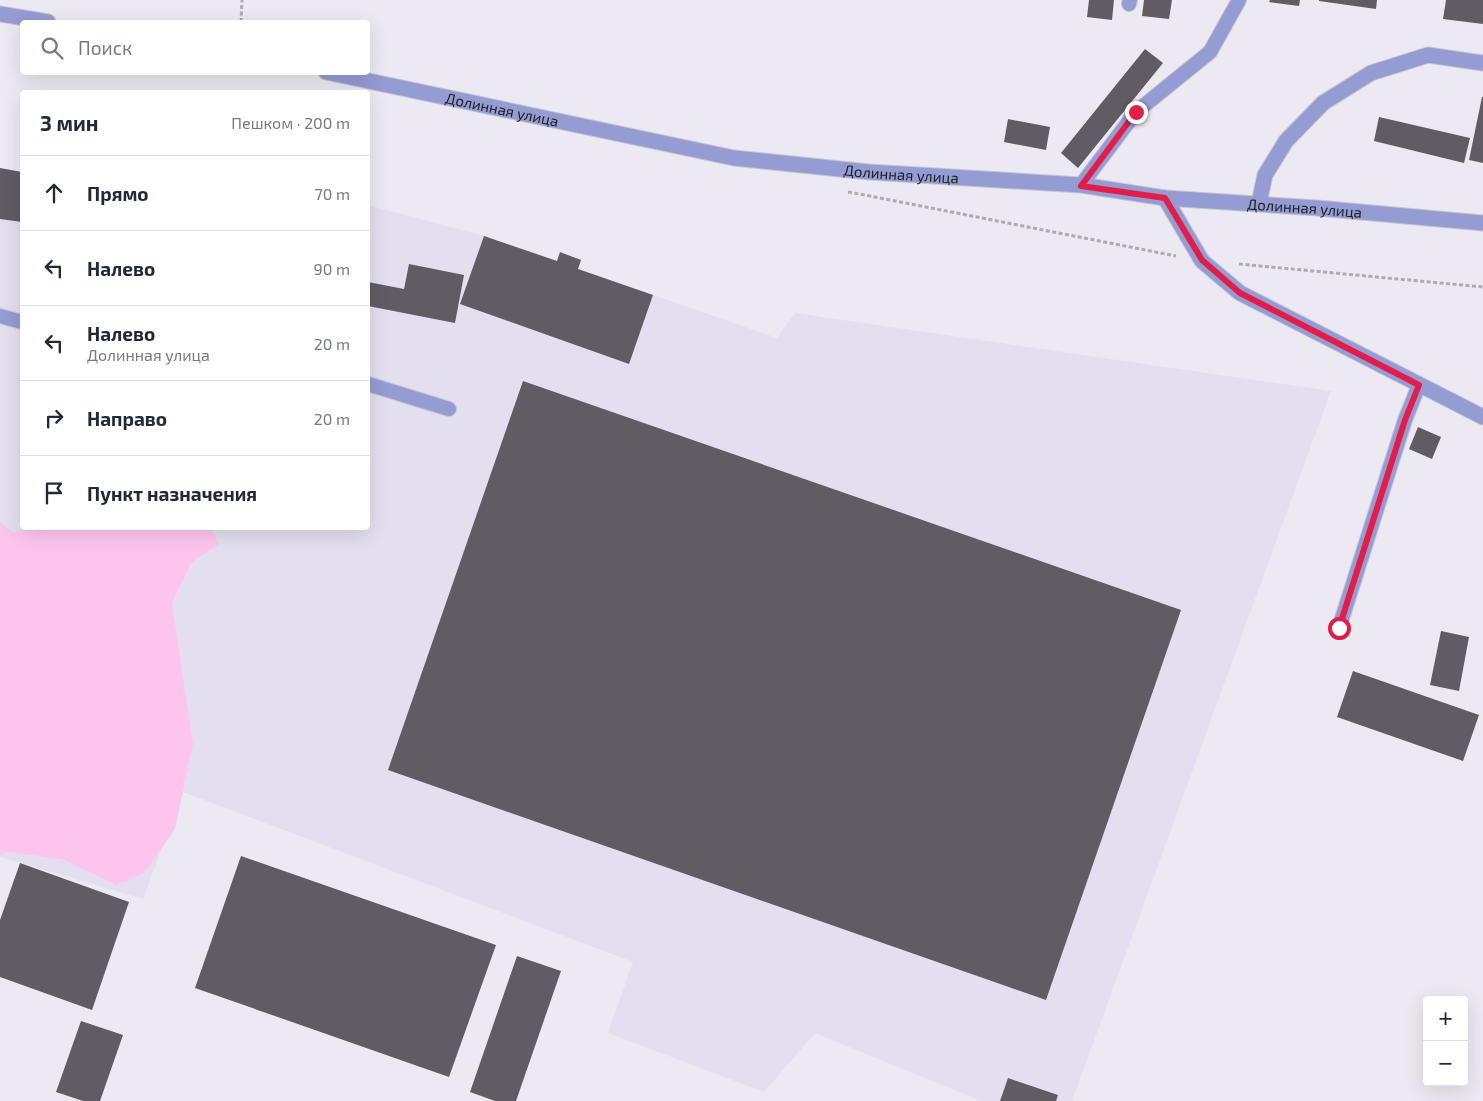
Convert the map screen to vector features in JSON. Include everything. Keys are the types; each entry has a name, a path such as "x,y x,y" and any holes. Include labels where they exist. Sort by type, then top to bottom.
{"street":[{"path":"0,14 36,20"},
{"path":"1259,203 1265,175 1286,141 1324,103 1363,78 1371,73 1428,55 1483,63"},
{"name":"Долинная улица","path":"340,75 734,158 869,172 1081,186 1165,198 1259,203 1483,223"},
{"path":"1165,198 1202,260 1240,293 1483,417"}],"lane":[{"path":"1081,186 1136,112 1210,52 1239,0"},
{"path":"0,316 20,321"},
{"path":"370,385 449,409"},
{"path":"1339,628 1405,420 1419,385"}],"path":[{"path":"241,20 242,0"},
{"path":"842,192 1202,260 1483,287"}],"shaded area":[{"path":"0,168 20,172 20,530 370,530 370,206 484,236 777,338 795,313 1331,391 1072,1101 981,1101 815,1033 764,1092 608,1033 633,962 183,792 143,899 0,857"},
{"path":"0,522 14,533 24,530 211,530 219,544 191,563 172,603 193,744 175,829 144,873 116,885 62,859 8,852 0,855"}],"building":[{"path":"1089,0 1114,0 1112,20 1087,17"},
{"path":"1144,0 1172,0 1169,19 1142,16"},
{"path":"1270,0 1300,0 1299,6 1269,2"},
{"path":"1319,0 1377,0 1376,9"},
{"path":"1446,0 1483,0 1483,24 1443,19"},
{"path":"1145,49 1163,63 1078,168 1061,153"},
{"path":"1483,97 1483,163 1469,160"},
{"path":"1379,117 1470,138 1464,163 1374,141"},
{"path":"1008,119 1050,127 1046,150 1004,142"},
{"path":"0,168 20,172 20,222 0,219"},
{"path":"484,236 557,261 560,252 581,260 578,269 653,295 629,364 460,304"},
{"path":"409,264 464,275 455,323 370,306 370,282 404,289"},
{"path":"523,381 1181,610 1046,1000 388,770"},
{"path":"1418,427 1441,437 1432,459 1409,449"},
{"path":"1441,631 1469,637 1459,691 1430,685"},
{"path":"1353,671 1479,715 1463,761 1337,717"},
{"path":"241,856 496,945 449,1077 195,988"},
{"path":"20,863 129,902 92,1010 0,977 0,920"},
{"path":"517,956 561,971 516,1101 495,1101 470,1092"},
{"path":"81,1021 123,1035 100,1101 83,1101 56,1092"},
{"path":"1008,1078 1058,1095 1056,1101 1000,1101"}],"route":[{"path":"1136,112 1081,186 1165,198 1202,260 1240,293 1419,385 1405,420 1339,628"}]}
